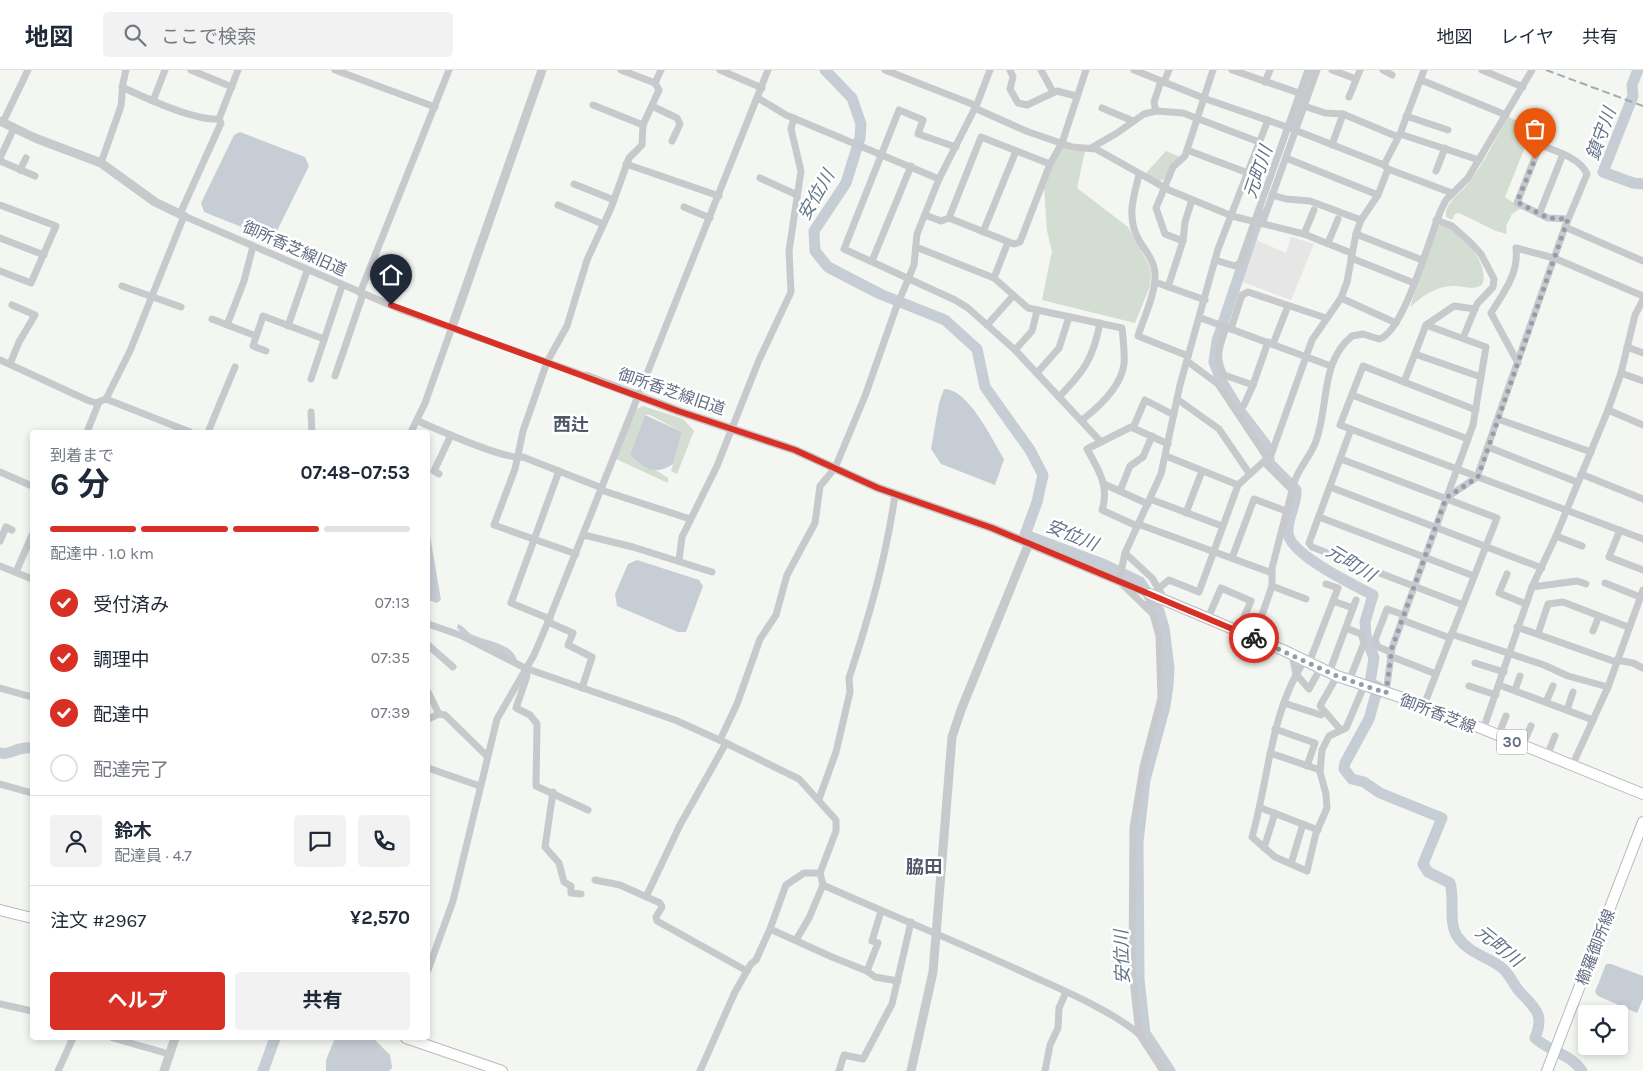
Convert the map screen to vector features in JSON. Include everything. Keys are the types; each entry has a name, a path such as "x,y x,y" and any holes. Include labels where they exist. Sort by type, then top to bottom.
{"main road":[{"name":"御所香芝線","path":"1154,599 1208,618 1292,654 1329,673 1424,705 1643,794"},
{"name":"櫛羅御所線","path":"1547,1071 1643,822"},
{"path":"0,910 30,918"},
{"path":"412,1040 502,1071"}],"street":[{"path":"28,70 2,121 14,128 101,163 156,202 182,215"},
{"path":"101,163 121,106 122,87 126,70"},
{"path":"153,101 165,70"},
{"path":"191,70 232,86"},
{"path":"88,430 123,368 152,297 182,215 221,123 219,119 238,70"},
{"path":"335,70 347,72 435,108"},
{"path":"335,376 361,294 449,70"},
{"path":"412,430 418,421 542,70"},
{"path":"576,554 494,525 518,457 523,431 547,362 567,326 587,260 614,200 626,164 631,154 642,145 643,125 659,90 655,84 622,70"},
{"path":"655,84 661,70"},
{"path":"720,70 762,88"},
{"path":"430,964 453,901 487,756 499,714 549,620 768,70"},
{"path":"885,70 948,94 1008,124 1072,147 1091,148 1102,152 1164,188 1192,200 1232,216 1304,234 1328,243 1414,283"},
{"path":"646,897 680,825 723,742 760,639 776,615 786,575 815,523 820,486 835,468 865,396 896,308 914,265 917,234 939,178 975,107 990,70"},
{"path":"1010,70 1013,77 1010,89 1018,103 1030,104 1053,92 1060,91 1076,96"},
{"path":"1041,70 1053,92"},
{"path":"925,215 941,221 949,218 1008,242 1014,244 1020,242 1050,164 1062,143 1086,70"},
{"path":"1134,70 1202,97 1295,130 1452,193"},
{"path":"1156,110 1154,102 1169,70"},
{"path":"1183,241 1164,234 1156,208 1173,167 1185,156 1198,119 1202,97 1213,70"},
{"path":"1232,70 1299,94"},
{"path":"1265,82 1270,70"},
{"path":"1215,260 1231,266 1238,265 1308,70"},
{"path":"1262,224 1317,70"},
{"path":"1332,70 1356,79"},
{"path":"1349,97 1360,70"},
{"path":"1383,70 1392,75"},
{"path":"1138,1034 1132,972 1133,828 1143,767 1158,711 1162,685 1158,626 1153,614 1154,599 1168,580 1199,592 1238,485 1249,473 1268,459 1312,340 1341,298 1361,220 1378,195 1386,167 1424,70"},
{"path":"1482,70 1523,87"},
{"path":"1254,638 1272,586 1272,568 1293,486 1317,441 1331,366 1338,352 1352,336 1363,334 1379,339 1384,338 1390,332 1409,300 1436,220 1446,200 1468,178 1532,70"},
{"path":"1421,80 1506,115"},
{"path":"122,87 153,101 212,120 219,119"},
{"path":"758,98 767,105 794,118 939,178"},
{"path":"593,105 643,125"},
{"path":"652,106 677,118 680,124 672,141"},
{"path":"1304,106 1325,113 1343,114 1399,135 1478,160"},
{"path":"1102,108 1134,121"},
{"path":"956,147 918,134 923,120 899,110 844,249 955,300 1015,350 1101,442"},
{"path":"1091,148 1144,114 1156,110 1178,112 1259,142"},
{"path":"1332,145 1343,114"},
{"path":"1406,116 1448,130"},
{"path":"679,560 682,537 710,480 758,360 791,292 789,251 801,164 791,129 794,118"},
{"path":"1154,599 1119,580 1121,568 1166,456 1177,399 1215,260 1268,120"},
{"path":"14,128 0,160 35,176"},
{"path":"949,218 981,136 1050,164"},
{"path":"1446,498 1478,477 1565,227 1587,174 1585,168 1563,154 1540,145 1517,202 1540,212 1548,218 1568,219"},
{"path":"1436,171 1445,148"},
{"path":"983,232 1016,150"},
{"path":"1187,150 1248,173"},
{"path":"1540,212 1563,154"},
{"path":"20,170 26,158"},
{"path":"1286,158 1378,195"},
{"path":"626,164 719,196"},
{"path":"872,262 911,166"},
{"path":"1139,174 1132,201 1132,220 1138,239 1154,265 1155,282 1138,336 1188,359 1218,384 1268,459 1293,486"},
{"path":"760,178 797,195"},
{"path":"574,184 614,200"},
{"path":"1272,195 1286,199 1310,201 1361,220"},
{"path":"1168,287 1183,241 1184,222 1192,200"},
{"path":"0,204 56,226 31,283 0,271"},
{"path":"558,205 603,224"},
{"path":"684,207 710,218"},
{"path":"1304,234 1314,210"},
{"name":"御所香芝線旧道","path":"182,215 361,294 637,395 795,450 895,495 973,520 1119,580 1154,599"},
{"path":"1328,243 1338,219"},
{"path":"1436,220 1452,226 1470,242 1492,274 1493,287 1480,300 1463,338"},
{"path":"1565,227 1643,260"},
{"path":"1356,234 1422,260"},
{"path":"0,238 44,255"},
{"path":"994,278 1008,242"},
{"path":"227,325 244,281 253,246"},
{"path":"916,247 994,278 1024,307 1122,328 1124,364 1109,394 1082,420"},
{"path":"1518,364 1491,313 1514,271 1516,248 1554,258 1643,296"},
{"path":"288,326 307,271"},
{"path":"1155,282 1205,300"},
{"path":"122,286 181,307"},
{"path":"311,378 342,286"},
{"path":"1253,385 1224,375 1218,364 1218,354 1242,295 1248,292 1326,318"},
{"path":"987,325 1013,296"},
{"path":"1341,298 1396,323"},
{"path":"1482,730 1511,653 1512,641 1532,587 1556,536 1608,410 1621,373 1635,315 1643,300"},
{"path":"10,364 18,342 35,315 12,305"},
{"path":"1244,405 1288,306"},
{"path":"1404,382 1426,325 1454,306 1475,309"},
{"path":"1015,350 1032,331 1037,311"},
{"path":"266,351 253,346 263,316 324,339"},
{"path":"1037,373 1059,348 1069,317"},
{"path":"1200,318 1331,366"},
{"path":"212,319 256,336"},
{"path":"1059,397 1089,362 1100,323"},
{"path":"1380,691 1390,654 1468,439 1476,410 1486,347 1426,325"},
{"path":"1627,347 1643,353"},
{"path":"1415,354 1481,377"},
{"path":"0,360 87,400 103,401 184,430"},
{"path":"1476,410 1363,366 1340,425 1643,539"},
{"path":"209,430 235,367"},
{"path":"1621,373 1643,381"},
{"path":"1352,395 1468,439"},
{"path":"1177,399 1219,429 1249,473"},
{"path":"1174,415 1145,400 1133,428 1087,448 1104,484 1105,494 1102,510 1272,574"},
{"path":"1608,410 1643,425"},
{"path":"311,412 312,430"},
{"path":"1498,419 1591,452"},
{"path":"418,421 512,458 523,457 601,489 690,520"},
{"path":"1133,428 1168,444"},
{"path":"1351,429 1309,543 1312,547 1462,605"},
{"path":"439,474 434,471 451,435"},
{"path":"1120,491 1130,466 1144,457 1152,436"},
{"path":"1488,447 1577,482"},
{"path":"1166,456 1238,485"},
{"path":"1341,458 1497,518 1424,705"},
{"path":"559,471 511,603 574,633 568,645 592,657 582,688"},
{"path":"1186,513 1202,471"},
{"path":"0,472 30,485"},
{"path":"1581,474 1643,499"},
{"path":"1104,484 1222,526"},
{"path":"1330,487 1542,568"},
{"path":"819,799 836,752 850,692 849,678 878,585 895,495"},
{"path":"1232,558 1254,499 1286,511"},
{"path":"1319,517 1474,576"},
{"path":"0,541 6,527 12,530"},
{"path":"1620,530 1609,557 1643,570"},
{"path":"584,535 633,546 712,572"},
{"path":"1556,536 1582,546"},
{"path":"16,572 30,540"},
{"path":"911,1071 931,981 952,737 960,710 1029,543"},
{"path":"1126,553 1154,599"},
{"path":"0,566 30,578"},
{"path":"1507,574 1499,592 1526,604"},
{"path":"1532,587 1577,581 1586,584"},
{"path":"1606,583 1640,597"},
{"path":"1326,584 1338,588 1306,662 1296,674 1284,702 1275,729 1261,808 1252,837 1275,857 1307,871 1318,830 1327,808 1320,770 1320,758 1329,736 1340,729 1346,728 1364,686"},
{"path":"1272,586 1302,600"},
{"path":"1208,618 1220,588 1236,594 1250,601 1238,631"},
{"path":"1572,766 1608,687 1628,627 1643,590"},
{"path":"1340,729 1320,706 1329,673 1356,600"},
{"path":"1333,601 1353,608"},
{"path":"1538,634 1548,604 1563,602 1628,627"},
{"path":"1436,674 1378,647 1375,640 1387,609 1403,618 1450,636 1511,653 1568,676 1608,687"},
{"path":"1593,630 1599,616"},
{"path":"430,625 460,635 525,668 675,720 799,779 819,799 836,820 837,825 820,873 823,885 809,918 796,940"},
{"path":"1517,627 1643,668"},
{"path":"1346,628 1361,634 1364,643 1350,681"},
{"path":"430,648 453,667"},
{"path":"1292,654 1296,674 1309,689 1329,673"},
{"path":"1475,663 1504,672"},
{"path":"525,668 527,676 516,708 536,719 535,781 539,789 553,792 588,810"},
{"path":"1515,690 1520,676"},
{"path":"1499,685 1593,720"},
{"path":"1469,686 1496,695"},
{"path":"1546,702 1553,686"},
{"path":"0,688 30,696"},
{"path":"1567,710 1574,692"},
{"path":"430,696 439,714 450,718 487,756"},
{"path":"1284,702 1321,716"},
{"path":"430,718 439,714"},
{"path":"1498,736 1506,716"},
{"path":"1522,746 1530,726"},
{"path":"1275,729 1315,743 1307,766"},
{"path":"1547,756 1555,736"},
{"path":"1270,753 1320,770"},
{"path":"430,769 480,786"},
{"path":"0,784 30,793"},
{"path":"553,792 545,846 556,858 562,878 571,886 571,893 581,894"},
{"path":"1261,808 1318,830"},
{"path":"1264,848 1275,813"},
{"path":"1291,864 1303,824"},
{"path":"700,1071 714,1037 747,971 756,960 770,929 783,892 790,880 804,873 820,873"},
{"path":"595,880 620,885 660,903 662,907 656,918 657,921 747,971"},
{"path":"823,885 936,933 1066,992 1138,1034 1163,1071"},
{"path":"867,970 878,943 872,941 881,911"},
{"path":"839,1071 844,1055 863,1059 892,1004 911,922"},
{"path":"770,929 867,970 875,977 898,981"},
{"path":"1045,1071 1050,1046 1058,1028 1059,1008 1066,992"},
{"path":"0,1004 30,1011"},
{"path":"58,1071 72,1040"},
{"path":"120,1040 169,1054"},
{"path":"164,1071 174,1040"}],"shaded area":[{"path":"1508,117 1533,127 1505,197 1521,208 1512,214 1506,226 1507,234 1496,231 1459,213 1455,214 1452,220 1446,217 1447,208 1478,170"},
{"path":"240,132 305,157 309,166 275,235 267,237 204,212 201,203 234,135"},
{"path":"1063,147 1072,151 1085,151 1077,188 1128,227 1148,263 1151,272 1150,286 1135,323 1042,300 1052,251 1047,231 1044,187 1055,160"},
{"path":"1166,151 1180,157 1164,179 1160,181 1145,174"},
{"path":"1441,225 1457,233 1472,249 1482,268 1484,277 1482,285 1472,288 1443,287 1426,295 1410,307 1436,228"},
{"path":"1291,237 1314,244 1291,300 1240,281 1254,239 1286,253"},
{"path":"944,389 953,391 971,406 1004,459 995,485 941,464 931,449 939,403"},
{"path":"643,406 683,419 694,431 677,474 671,471 682,432 650,415 645,415 630,454 668,478 668,483 616,459 635,410"},
{"path":"645,415 682,432 673,464 667,468 661,470 650,469 640,464 630,454"},
{"path":"430,536 441,600 437,603 430,601"},
{"path":"637,560 699,580 703,586 686,632 678,632 617,606 615,594 628,564"},
{"path":"458,624 471,634 505,646 515,655 517,661 462,633 457,628"},
{"path":"1606,964 1611,964 1643,976 1643,999 1637,1013 1628,1009 1628,1005 1619,1005 1598,996 1595,992"},
{"path":"334,1040 375,1040 390,1055 392,1068 389,1071 326,1071 326,1060"}],"waterway":[{"name":"安位川","path":"825,70 852,98 861,124 860,138 846,183 814,231 815,251 828,267 880,294 945,320 977,349 985,387 1030,450 1043,475 1037,502 1025,535 1105,565 1140,582 1159,611 1164,628 1169,668 1165,706 1145,780 1138,842 1139,979 1145,1033 1170,1071"},
{"name":"元町川","path":"1294,120 1312,70"},
{"name":"鎮守川","path":"1638,70 1632,85 1633,96 1603,172 1633,183 1643,184"},
{"name":"元町川","path":"1260,213 1217,341 1214,362 1221,380 1237,407 1266,445 1270,464 1296,490 1288,527 1291,541 1299,550 1323,568 1373,595 1365,622 1366,636 1374,658 1370,683 1378,687 1369,719 1345,763 1344,769 1352,779 1364,782 1380,793 1442,818 1423,864 1428,872 1450,883 1452,917 1457,936 1466,946 1504,970 1534,1007 1539,1017 1535,1038 1572,1061 1582,1071"},
{"path":"0,753 4,754 22,748 30,748"},
{"path":"263,1071 274,1040"}],"railway":[{"path":"1546,70 1643,106"}],"way so far":[{"path":"1254,638 1283,650 1324,671 1386,693 1388,664 1392,648 1446,498 1478,477 1568,219 1548,218 1540,212 1517,202 1535,159"}],"district":[{"name":"西辻","path":"571,425"},
{"name":"脇田","path":"924,867"}],"route":[{"path":"391,305 678,411 795,450 895,495 956,514 992,528 1254,638"}]}
